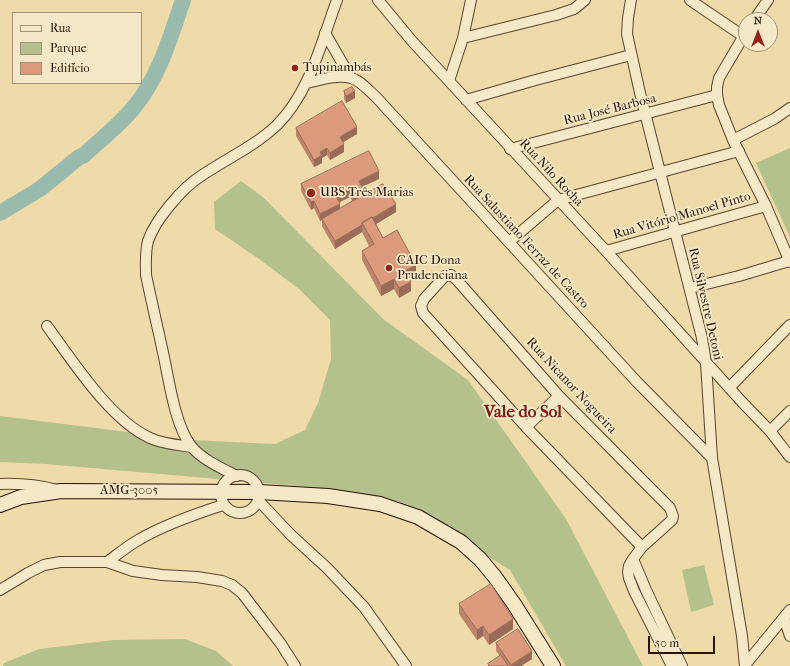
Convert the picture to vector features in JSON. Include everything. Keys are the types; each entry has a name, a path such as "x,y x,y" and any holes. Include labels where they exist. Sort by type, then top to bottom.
{"main road":[{"name":"AMG-3005","path":"0,505 22,497 62,491 222,498 259,496 328,496 380,504 418,517 461,542 480,559 490,570 514,604 553,666"}],"street":[{"path":"337,0 307,83 293,106 276,125 254,143 200,176 173,200 160,219 148,241 146,275 171,390 184,434 192,447 217,466 237,476 249,478 254,482 259,496 291,536 327,568 364,607 406,666"},
{"path":"449,81 463,38 471,0"},
{"path":"463,38 556,15 574,9 581,5 585,0"},
{"name":"Rua Silvestre Detoni","path":"631,0 627,34 631,55 702,338 706,363 712,458 742,636 745,665"},
{"path":"690,0 738,30"},
{"path":"760,12 768,0"},
{"name":"Rua Nilo Rocha","path":"383,2 412,41 770,431 790,457"},
{"path":"325,33 351,78"},
{"path":"690,288 740,276 790,261 766,206 738,151 719,105 717,87 720,78 738,46"},
{"path":"466,100 631,55"},
{"path":"307,83 329,78 351,78"},
{"name":"Rua Salustiano Ferraz de Castro","path":"351,78 376,97 637,382 712,458"},
{"name":"Rua José Barbosa","path":"510,149 717,96"},
{"path":"733,140 774,119 790,108"},
{"path":"508,242 558,200 738,151"},
{"name":"Rua Vitório Manoel Pinto","path":"606,251 766,206"},
{"name":"Rua Nicanor Nogueira","path":"526,427 422,310 422,303 424,299 445,276 451,275 456,279 559,396 670,508 673,516 672,520 642,547"},
{"path":"729,388 790,325"},
{"path":"47,326 82,374 106,403 138,432 163,443 192,447"},
{"path":"559,396 526,427 642,547 629,566 629,578 672,666"},
{"path":"770,431 790,411"},
{"path":"107,562 140,539 193,515 222,498 226,482 237,476"},
{"path":"0,484 23,483 62,491"},
{"path":"222,498 232,511 244,512 253,508 257,504 259,496"},
{"path":"633,559 682,666"},
{"path":"0,590 44,565 60,562 107,562 132,571 162,575 198,577 222,582 232,585 242,592 295,666"},
{"path":"745,665 787,614"},
{"path":"787,614 790,636"}],"green space":[{"path":"790,148 790,237 756,163"},
{"path":"241,181 263,197 383,319 468,380 566,519 643,666 566,666 510,570 412,507 297,486 46,464 0,462 0,416 191,440 275,444 305,430 318,403 331,359 330,320 299,289 215,229 214,202"},
{"path":"704,565 714,605 691,612 682,570"},
{"path":"185,639 216,651 233,666 3,666 4,663 39,649 114,640"}],"building":[{"path":"352,87 355,91 346,96 344,91"},
{"path":"342,101 357,127 340,137 344,144 330,153 327,148 320,152 322,155 314,160 296,128"},
{"path":"369,151 379,171 359,181 363,189 353,194 350,189 336,196 340,204 320,214 314,201 311,202 301,184"},
{"path":"383,184 396,204 362,223 362,225 335,241 322,219"},
{"name":"CAIC Dona Prudenciana","path":"372,217 383,238 397,230 416,265 405,271 411,282 399,288 394,279 381,286 362,251 374,244 362,223"},
{"path":"491,584 513,619 489,635 483,626 477,630 459,604"},
{"path":"518,629 532,651 511,665 496,643"},
{"path":"501,655 508,666 490,666 488,664"}],"waterway":[{"path":"0,213 40,189 78,158 84,155 129,113 143,95 158,69 183,0"}],"place":[{"name":"Tupinambás","path":"295,68"},
{"name":"UBS Três Marias","path":"311,193"},
{"name":"CAIC Dona Prudenciana","path":"389,268"}],"district":[{"name":"Vale do Sol","path":"523,413"}]}
